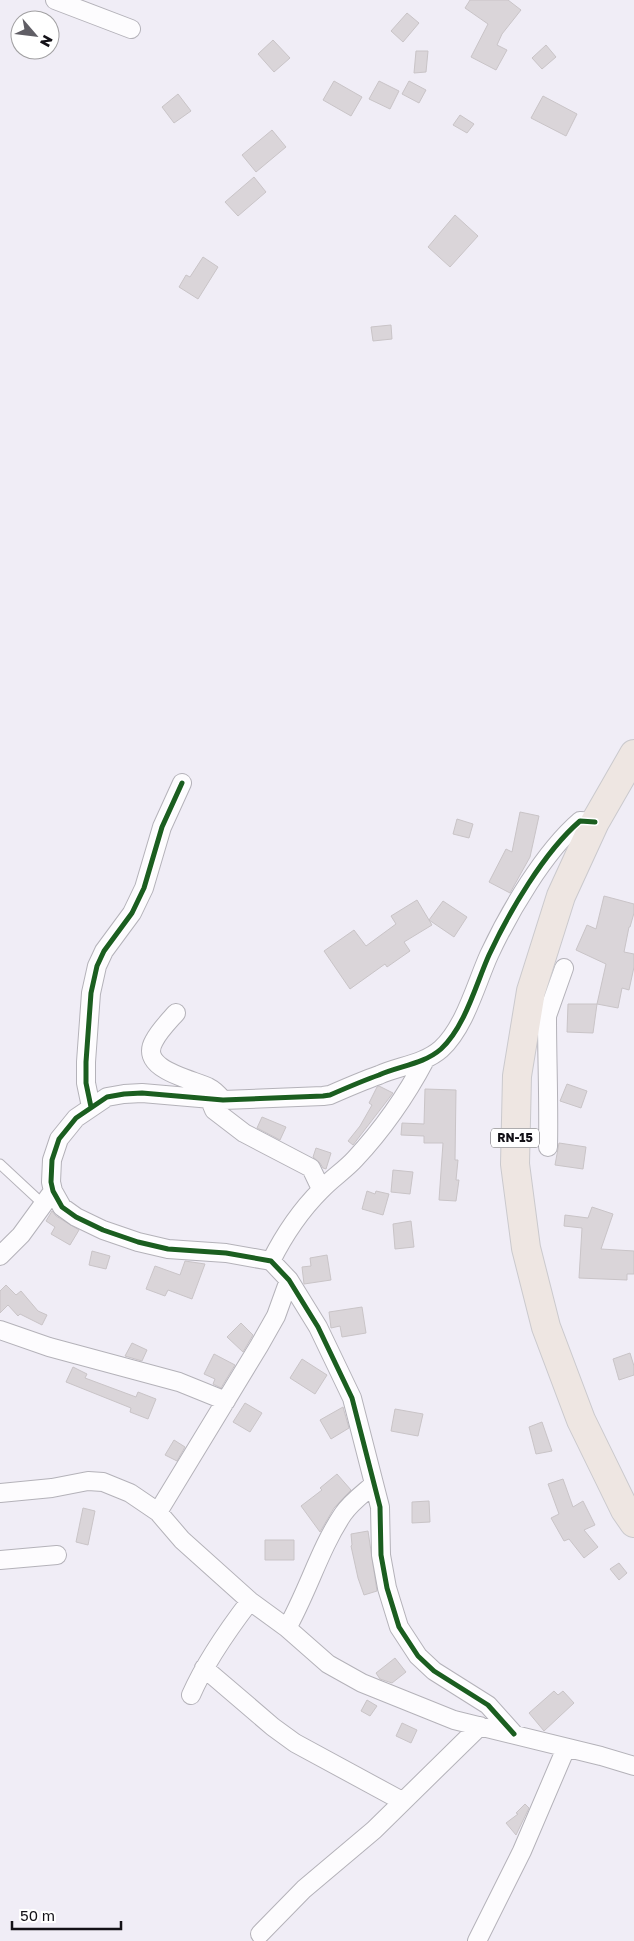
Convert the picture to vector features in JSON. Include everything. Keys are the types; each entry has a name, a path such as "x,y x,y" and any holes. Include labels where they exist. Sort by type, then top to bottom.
{"main road":[{"name":"RN-15","path":"634,754 595,822 561,896 531,991 538,1013 517,1076 515,1164 526,1248 546,1327 582,1420 625,1510 634,1523"}],"street":[{"path":"55,0 131,29"},
{"path":"91,1107 86,1084 86,1062 91,993 97,966 104,950 132,914 144,888 162,827 182,783"},
{"path":"0,1256 21,1235 48,1197 52,1160 59,1140 76,1118 107,1097 142,1093 216,1099 330,1095 380,1074 425,1060 445,1045 459,1024 514,907 548,858 567,832 580,821 595,822"},
{"path":"548,1147 549,1095 547,1068 538,1013 564,968"},
{"path":"176,1014 152,1042 151,1054 157,1064 177,1075 209,1088 216,1099 214,1110 244,1133 311,1168 321,1189"},
{"path":"271,1261 284,1234 321,1189 354,1160 385,1123 425,1060"},
{"path":"48,1197 76,1217 103,1230 138,1242 168,1249 226,1253 271,1261 289,1280 318,1327 352,1398 380,1507 381,1554 387,1588 399,1627 418,1656 434,1671 488,1705 514,1734"},
{"path":"158,1512 276,1316 289,1280"},
{"path":"0,1330 49,1347 179,1382 226,1401"},
{"path":"0,1493 52,1488 88,1481 103,1482 130,1493 158,1512 182,1540 250,1601 287,1628 328,1664 362,1683 454,1720 634,1766"},
{"path":"287,1628 300,1605 324,1549 344,1513 374,1484"},
{"path":"0,1560 57,1556"},
{"path":"191,1695 204,1668 250,1601"},
{"path":"204,1668 273,1727 295,1743 402,1801"},
{"path":"260,1934 304,1889 374,1830 480,1726"},
{"path":"477,1941 522,1851 566,1748"}],"lane":[{"path":"0,1164 48,1197"}],"building":[{"path":"470,0 508,0 521,10 502,34 497,45 507,50 496,70 471,57 488,24 465,8"},
{"path":"407,13 419,23 403,42 391,31"},
{"path":"273,40 290,58 274,72 258,54"},
{"path":"546,45 556,57 542,69 532,58"},
{"path":"416,51 428,51 426,72 414,73"},
{"path":"334,81 362,97 351,116 323,100"},
{"path":"379,81 399,91 390,109 369,99"},
{"path":"409,81 426,90 419,103 402,94"},
{"path":"178,94 191,111 174,123 162,107"},
{"path":"543,96 577,114 566,136 531,118"},
{"path":"460,115 474,124 467,133 453,125"},
{"path":"272,130 286,147 256,172 242,155"},
{"path":"254,177 266,192 238,216 225,202"},
{"path":"455,215 478,236 450,267 428,247"},
{"path":"203,257 218,267 198,299 179,287 186,275 190,277"},
{"path":"391,325 392,339 373,341 371,327"},
{"path":"520,812 539,816 530,857 510,893 489,882 506,849 512,852"},
{"path":"457,819 473,824 469,838 453,834"},
{"path":"604,896 634,904 634,913 624,952 634,954 634,967 629,990 622,988 618,1008 597,1004 606,964 576,950 587,925 596,929"},
{"path":"417,900 432,925 404,942 410,951 387,967 385,964 350,989 324,951 354,930 366,946 396,924 391,916"},
{"path":"443,901 467,917 454,937 429,920"},
{"path":"568,1004 597,1004 593,1033 567,1032"},
{"path":"567,1084 587,1091 581,1108 560,1101"},
{"path":"379,1086 393,1093 353,1145 348,1141 360,1126 372,1105 369,1103"},
{"path":"425,1089 456,1090 455,1160 458,1160 456,1180 459,1180 456,1201 439,1200 443,1143 424,1143 424,1136 401,1135 402,1123 424,1124"},
{"path":"262,1117 286,1127 280,1140 257,1128"},
{"path":"559,1143 586,1147 583,1169 555,1165"},
{"path":"316,1148 331,1153 326,1169 313,1157"},
{"path":"393,1170 413,1172 410,1194 391,1192"},
{"path":"367,1191 375,1194 376,1191 389,1194 383,1215 362,1209"},
{"path":"592,1207 613,1214 601,1249 634,1251 634,1274 627,1274 627,1280 579,1278 582,1228 564,1226 565,1215 588,1218"},
{"path":"52,1211 56,1216 79,1230 70,1245 51,1234 55,1227 46,1221"},
{"path":"411,1221 414,1247 395,1249 393,1224"},
{"path":"92,1251 110,1256 106,1269 89,1265"},
{"path":"327,1255 331,1280 304,1284 302,1267 311,1266 310,1258"},
{"path":"185,1261 205,1264 192,1299 168,1290 165,1296 146,1289 155,1266 180,1275"},
{"path":"6,1285 16,1295 21,1291 38,1311 47,1315 42,1325 20,1314 18,1316 8,1305 0,1313 0,1291"},
{"path":"362,1307 366,1333 342,1337 340,1326 331,1328 329,1312"},
{"path":"241,1323 253,1335 243,1352 227,1337"},
{"path":"132,1343 147,1350 142,1361 125,1356"},
{"path":"630,1353 634,1366 634,1375 619,1380 613,1359"},
{"path":"214,1354 235,1365 221,1388 213,1384 215,1379 204,1374"},
{"path":"302,1359 327,1375 315,1394 290,1378"},
{"path":"73,1367 87,1374 85,1378 136,1397 138,1392 156,1399 148,1419 130,1412 131,1408 66,1382"},
{"path":"245,1403 262,1413 250,1432 233,1422"},
{"path":"343,1407 349,1428 331,1439 320,1420"},
{"path":"395,1409 423,1414 418,1436 391,1431"},
{"path":"542,1422 552,1451 536,1454 529,1427"},
{"path":"174,1440 185,1447 177,1461 165,1455"},
{"path":"337,1474 351,1490 334,1508 320,1532 301,1506 322,1490 320,1488"},
{"path":"563,1479 573,1507 583,1501 595,1525 584,1530 598,1547 584,1558 569,1539 564,1541 551,1518 559,1514 548,1484"},
{"path":"429,1501 430,1522 412,1523 412,1502"},
{"path":"83,1508 95,1511 88,1545 76,1542"},
{"path":"368,1531 377,1591 364,1595 351,1546 351,1534"},
{"path":"265,1540 294,1540 294,1560 265,1560"},
{"path":"619,1563 627,1573 619,1580 610,1569"},
{"path":"395,1658 406,1672 392,1683 380,1679 376,1673"},
{"path":"554,1691 558,1695 563,1691 574,1703 544,1731 529,1713"},
{"path":"367,1700 377,1706 370,1716 361,1711"},
{"path":"402,1723 417,1730 411,1743 396,1736"},
{"path":"525,1804 529,1808 516,1835 506,1823 518,1814 516,1813"}],"cycle path":[{"path":"91,1107 86,1083 86,1062 91,993 97,966 104,951 132,913 144,888 162,827 182,783"},
{"path":"514,1734 488,1705 434,1671 418,1656 399,1627 387,1588 381,1555 380,1507 352,1398 318,1327 289,1280 271,1261 226,1253 168,1249 138,1242 103,1230 76,1217 62,1207 53,1191 51,1182 52,1160 59,1139 76,1118 107,1097 142,1093 223,1100 323,1096 330,1095 434,1054 441,1049 457,1029 497,938 528,884 553,849 580,821 595,822"}]}
